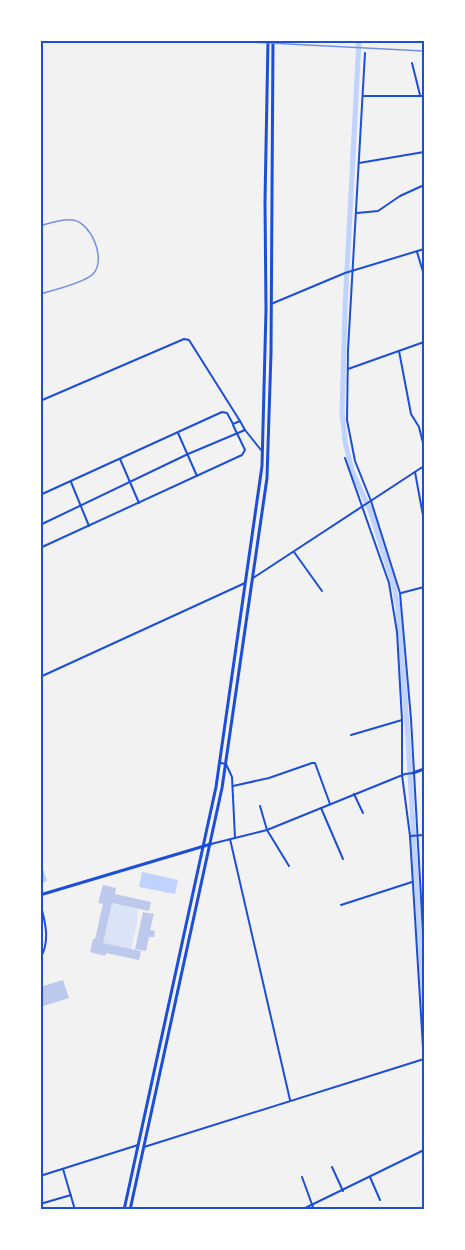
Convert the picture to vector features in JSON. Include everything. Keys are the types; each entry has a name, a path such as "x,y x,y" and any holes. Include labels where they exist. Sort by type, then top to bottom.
{"main road":[{"path":"124,1209 221,763 263,452 268,40"},
{"path":"130,1209 211,844 226,764 268,464 273,40"},
{"path":"414,773 424,769"},
{"path":"40,895 211,844"},
{"path":"182,941 188,943"}],"street":[{"path":"365,53 347,369 347,420 357,466 400,593 414,773 424,951"},
{"path":"363,96 422,96 412,63"},
{"path":"359,163 424,152"},
{"path":"357,213 378,212 400,196 424,185"},
{"path":"271,304 345,273 424,249"},
{"path":"417,252 424,275"},
{"path":"40,401 184,339 189,340 245,430 263,452"},
{"path":"347,369 424,342"},
{"path":"399,351 411,414 419,427 424,447"},
{"path":"40,495 223,411 227,413 245,450 242,455 40,548"},
{"path":"233,424 240,422"},
{"path":"40,525 188,454 245,430"},
{"path":"178,433 197,476"},
{"path":"345,458 389,583 397,632 404,775 411,836 424,1064"},
{"path":"120,459 139,503"},
{"path":"251,579 424,466"},
{"path":"415,472 424,521"},
{"path":"71,482 89,526"},
{"path":"294,552 322,591"},
{"path":"40,677 245,583"},
{"path":"400,593 424,586"},
{"path":"351,735 402,720"},
{"path":"221,763 226,764 231,773 235,838"},
{"path":"233,786 269,778 315,763 330,804"},
{"path":"211,844 267,830 354,794 414,773"},
{"path":"354,794 363,813"},
{"path":"260,806 267,830 289,866"},
{"path":"321,808 343,859"},
{"path":"411,836 424,836"},
{"path":"230,839 290,1100"},
{"path":"420,874 424,872"},
{"path":"341,905 412,882"},
{"path":"40,902 47,934 45,951 40,960"},
{"path":"143,1148 424,1059"},
{"path":"40,1176 138,1145"},
{"path":"301,1209 343,1191 424,1150"},
{"path":"332,1167 343,1191"},
{"path":"63,1169 75,1209"},
{"path":"302,1177 314,1209"},
{"path":"370,1177 380,1200"},
{"path":"40,1204 71,1195"}],"shaded area":[{"path":"112,903 138,909 131,949 103,943"}],"water":[{"path":"142,872 178,880 175,894 139,887"}],"building":[{"path":"42,866 47,881 40,883 40,867"},
{"path":"103,885 116,888 115,894 151,902 149,911 112,903 103,943 141,951 139,960 90,952 103,904 98,903"},
{"path":"143,912 154,914 150,930 155,931 154,937 149,937 146,951 135,949"},
{"path":"63,980 69,998 40,1007 40,987"}],"waterway":[{"path":"359,40 342,412 345,441 352,471 370,510 394,586 398,607 407,725"},
{"path":"407,724 424,1011"}],"railway":[{"path":"213,40 424,51"},
{"path":"40,226 65,220 80,223 91,234 98,251 97,267 89,277 40,294"}]}
